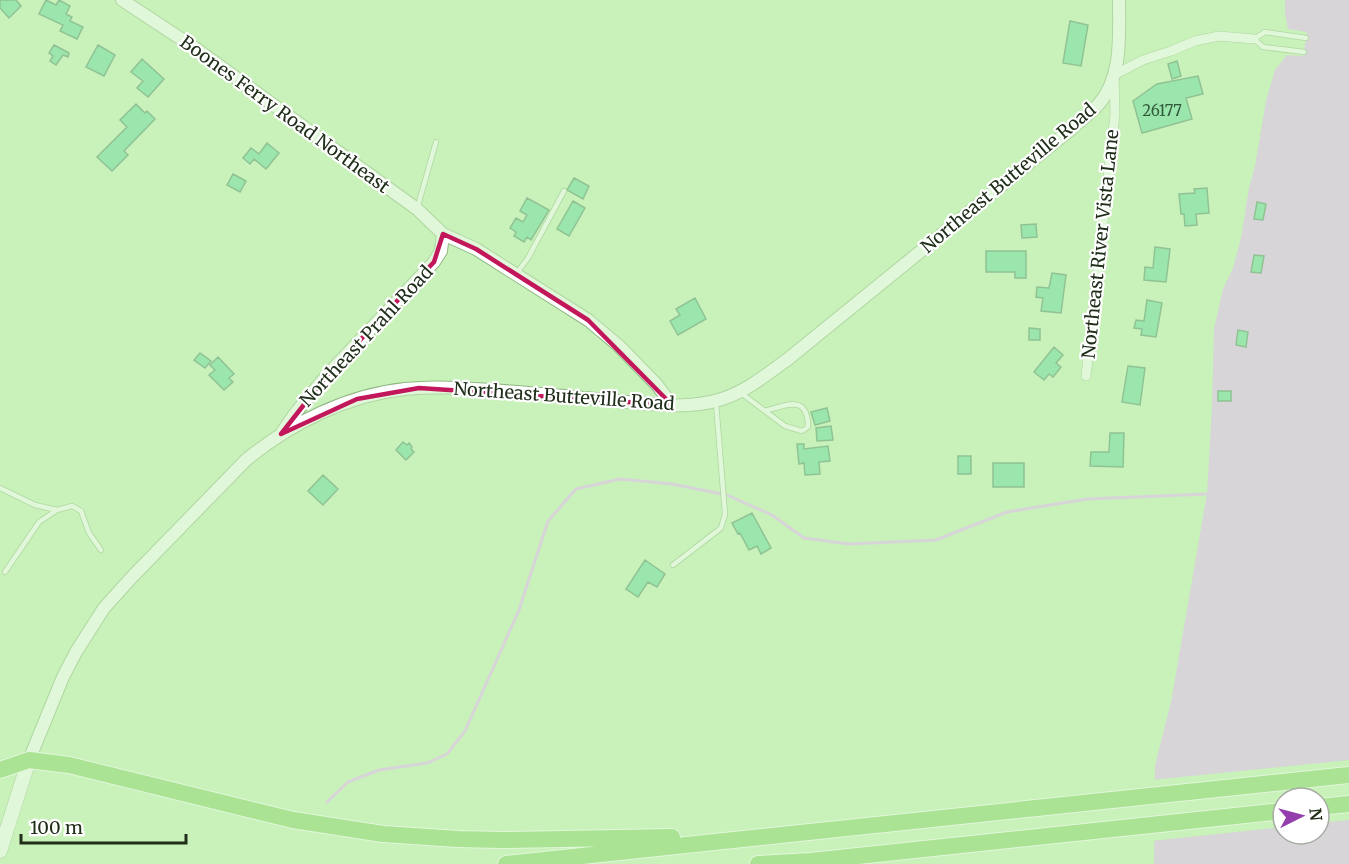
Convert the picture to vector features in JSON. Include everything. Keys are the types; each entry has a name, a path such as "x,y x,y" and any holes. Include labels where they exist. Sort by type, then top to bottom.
{"highway":[{"path":"0,770 29,760 69,765 293,820 383,834 502,840 763,836"},
{"path":"506,864 1349,775"},
{"path":"1331,806 1349,804"},
{"path":"758,864 804,862 1271,812"}],"main road":[{"path":"0,851 29,760"}],"street":[{"name":"Boones Ferry Road Northeast","path":"122,0 195,48 417,209 443,234 476,249 588,320 619,346 657,385 672,405"},
{"name":"Northeast Butteville Road","path":"29,760 63,677 81,643 104,608 246,460 262,447 322,412 381,393 419,388 458,388 672,405 696,404 739,391 788,359 1070,130 1098,104 1111,86 1114,75 1118,51 1119,0"},
{"path":"1114,75 1143,60 1195,40 1219,36 1254,39"},
{"name":"Northeast River Vista Lane","path":"1086,376 1115,114 1114,75"},
{"name":"Northeast Prahl Road","path":"281,434 328,374 434,262 441,251 443,234"}],"lane":[{"path":"1304,52 1263,47 1254,39 1265,32 1306,38"},
{"path":"417,209 436,141"},
{"path":"516,274 528,258 564,191"},
{"path":"739,391 765,411 785,426 802,431 808,427 808,414 800,406 789,404 765,411"},
{"path":"673,566 721,528 725,514 715,400"},
{"path":"0,488 35,506 57,510 72,507 81,511 89,533 101,550"},
{"path":"5,572 39,522 57,510"}],"highlighted area":[{"path":"443,234 476,249 588,320 672,405 419,388 357,399 281,434 328,374 434,262"}],"shaded area":[{"path":"1285,0 1349,0 1349,864 1154,864 1155,765 1171,702 1207,494 1214,329 1223,289 1233,268 1241,238 1266,101 1275,70 1287,55 1303,56 1307,32 1288,29"}],"pier":[{"path":"1349,760 1349,820 1331,822 1331,786 1271,786 1271,828 1151,841 1152,780"}],"building":[{"path":"0,0 16,0 21,6 9,18 0,8"},
{"path":"46,0 56,5 59,0 70,6 66,14 72,17 70,21 83,27 77,39 60,31 63,25 39,14"},
{"path":"1070,21 1088,25 1081,66 1063,63"},
{"path":"54,45 69,53 68,57 63,55 56,65 50,61 53,56 49,53"},
{"path":"98,45 115,55 104,76 86,67"},
{"path":"142,59 164,79 148,97 137,88 143,81 131,72"},
{"path":"1177,61 1181,76 1172,79 1168,64"},
{"path":"1198,76 1203,94 1186,98 1192,119 1142,133 1133,101 1157,84"},
{"path":"136,104 155,119 124,151 128,155 112,171 97,157 127,127 120,120"},
{"path":"267,143 279,153 266,169 254,159 250,164 243,158 251,148 259,154"},
{"path":"233,174 246,181 240,192 227,185"},
{"path":"574,178 589,186 583,199 567,190"},
{"path":"1207,188 1209,213 1196,214 1197,225 1185,226 1179,194 1195,193 1194,189"},
{"path":"527,198 549,210 531,240 527,237 524,242 514,236 516,232 510,228 516,218 523,222 527,215 520,211"},
{"path":"573,201 585,208 569,236 557,229"},
{"path":"1257,202 1266,204 1263,220 1254,219"},
{"path":"1036,224 1037,237 1022,238 1021,225"},
{"path":"1155,247 1170,249 1166,282 1144,280 1145,267 1153,268"},
{"path":"986,251 1026,251 1026,278 1015,278 1015,272 986,272"},
{"path":"1254,255 1264,256 1261,273 1251,272"},
{"path":"1052,273 1066,275 1061,313 1041,311 1043,298 1036,297 1037,287 1049,288"},
{"path":"695,298 706,319 678,335 670,321 680,315 676,309"},
{"path":"1147,300 1162,303 1156,337 1141,335 1142,329 1134,328 1136,320 1144,321"},
{"path":"1029,328 1040,329 1040,340 1029,340"},
{"path":"1238,330 1248,332 1246,347 1236,345"},
{"path":"1054,347 1063,355 1056,363 1061,367 1053,377 1049,374 1044,380 1034,372"},
{"path":"200,353 211,361 205,368 194,360"},
{"path":"218,357 234,374 229,378 233,382 224,390 209,375 215,370 210,365"},
{"path":"1128,366 1145,368 1140,405 1122,402"},
{"path":"1218,391 1231,391 1231,401 1218,401"},
{"path":"827,408 830,421 815,425 811,412"},
{"path":"831,426 833,440 817,441 816,428"},
{"path":"1110,433 1124,433 1123,467 1090,466 1091,452 1109,452"},
{"path":"403,442 407,445 409,443 414,452 406,460 396,450"},
{"path":"797,444 804,444 804,449 828,446 830,461 819,462 820,474 805,475 804,463 799,464"},
{"path":"958,456 971,456 971,474 958,474"},
{"path":"993,463 1024,463 1024,487 993,487"},
{"path":"323,475 338,489 323,505 308,491"},
{"path":"752,513 771,548 761,554 757,546 749,550 732,523"},
{"path":"645,560 665,574 657,587 648,582 638,597 626,589"}],"waterway":[{"path":"327,802 348,782 379,770 427,763 447,754 465,731 519,610 548,521 576,489 620,479 672,484 727,495 772,515 804,538 849,544 936,540 1007,512 1087,499 1207,494"}]}
